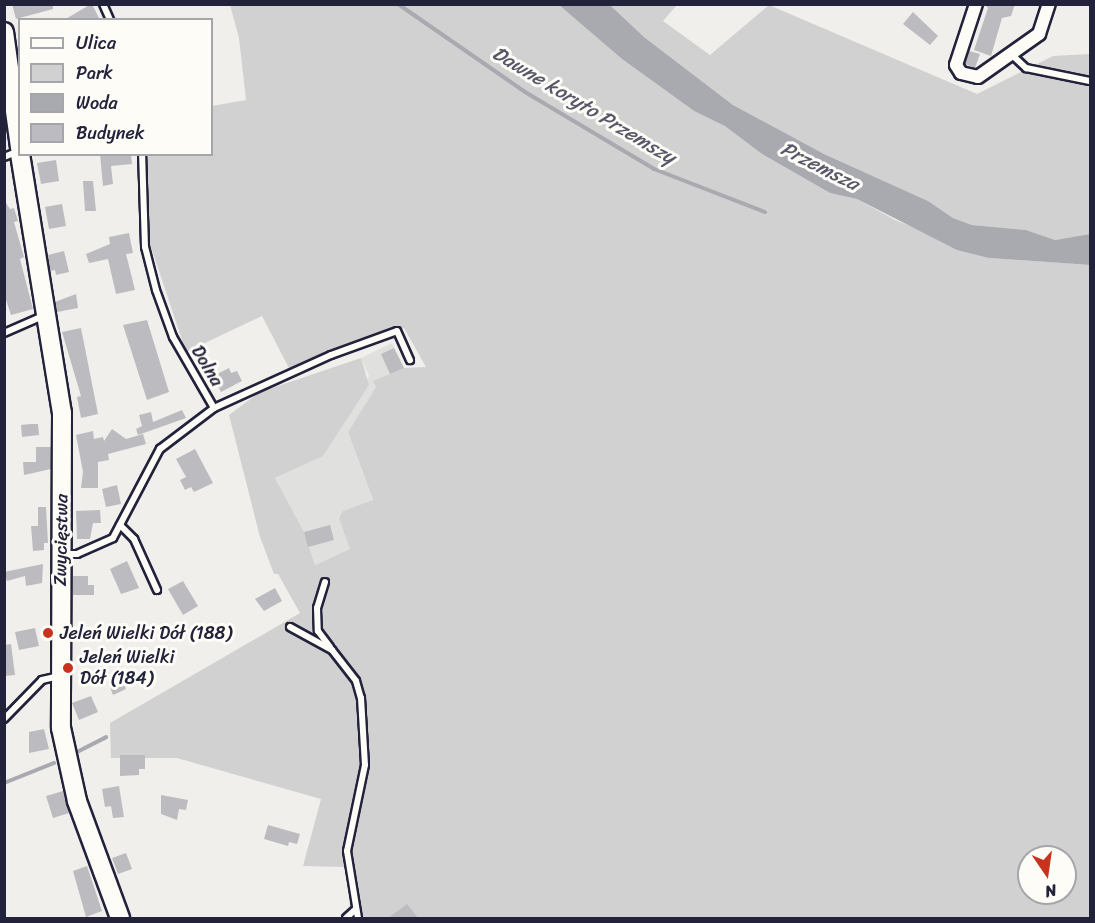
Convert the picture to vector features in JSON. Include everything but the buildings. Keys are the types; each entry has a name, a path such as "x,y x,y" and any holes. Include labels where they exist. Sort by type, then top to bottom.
{"street":[{"path":"976,4 956,65 962,73 978,77 1039,34 1048,4"},
{"name":"Zwycięstwa","path":"4,32 18,125"},
{"name":"Zwycięstwa","path":"21,156 62,413 59,555 61,728 67,765 120,918"}],"lane":[{"path":"103,4 109,18"},
{"path":"1011,54 1026,68 1090,81"},
{"name":"Dolna","path":"59,555 93,549 113,538 160,449 214,408 173,337 156,290 146,247 142,156"},
{"path":"4,333 46,315"},
{"path":"214,408 331,355 397,331 410,360"},
{"path":"120,525 134,539 157,591"},
{"path":"325,582 317,608 318,631 356,681 361,698 365,765 347,851 358,918"},
{"path":"290,627 332,650"},
{"path":"4,719 42,680 59,676"},
{"path":"346,918 356,909"}],"shaded area":[{"path":"392,343 404,368 376,387 348,432 373,501 343,511 350,549 315,565 304,532 275,478 323,456 369,376 361,358"}],"green space":[{"path":"230,5 559,5 622,59 694,111 726,126 762,154 830,193 857,199 895,220 989,258 1090,265 1090,918 351,918 346,867 303,866 321,799 177,758 111,758 110,723 300,613 278,574 274,574 260,537 229,415 260,392 361,358 369,385 323,456 275,478 304,532 315,565 350,549 339,518 343,511 373,500 348,432 376,387 373,381 404,368 426,367 404,328 290,370 262,316 186,352 150,244 146,156 213,156 213,106 246,100 239,38"},
{"path":"610,5 677,5 663,21 710,55 769,5 977,94 1053,56 1090,54 1090,234 1055,240 1026,230 972,225 953,218 928,201 824,154 733,105 644,37"}],"water":[{"name":"Przemsza","path":"559,5 610,5 644,37 733,105 824,154 928,201 953,218 972,225 1026,230 1055,240 1090,234 1090,265 989,258 957,250 857,199 830,193 762,154 725,126 694,111 622,59"}],"waterway":[{"name":"Dawne koryto Przemszy","path":"398,4 525,92 654,169 765,212"},
{"path":"75,753 106,737"},
{"path":"4,783 54,763"}],"place":[{"name":"Jeleń Wielki Dół (188)","path":"48,633"},
{"name":"Jeleń Wielki Dół (184)","path":"68,668"}]}
